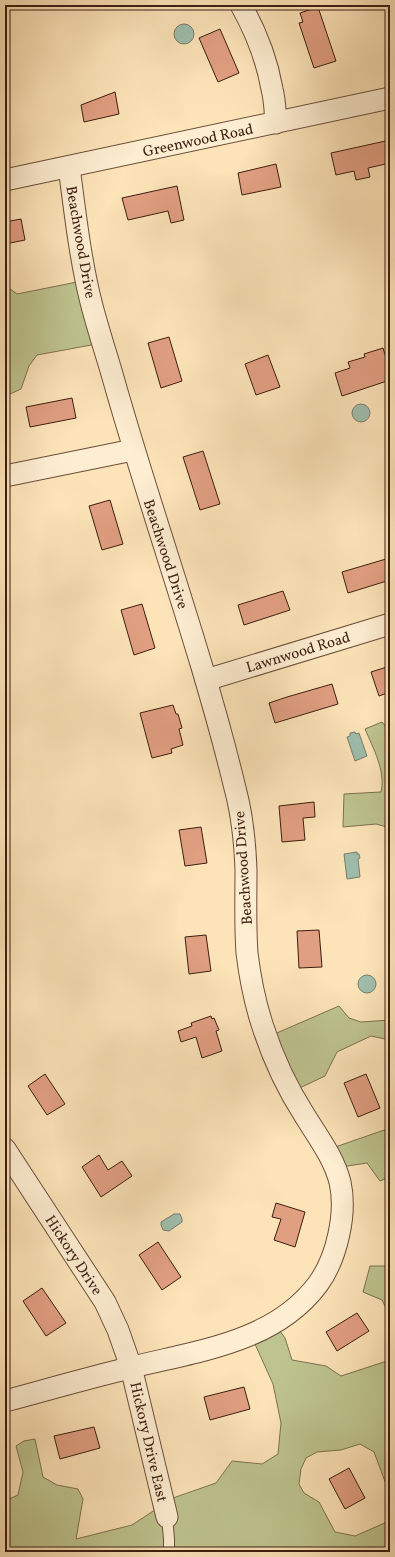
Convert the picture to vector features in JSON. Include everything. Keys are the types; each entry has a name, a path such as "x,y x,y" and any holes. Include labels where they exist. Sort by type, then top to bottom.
{"street":[{"path":"241,5 266,63 272,89 276,123"},
{"name":"Greenwood Road","path":"5,180 390,98"},
{"name":"Beachwood Drive","path":"5,1400 131,1367 206,1350 227,1344 270,1326 297,1306 318,1285 325,1273 337,1242 341,1223 342,1201 340,1182 333,1162 322,1141 297,1103 273,1056 262,1026 253,989 247,953 246,865 243,829 232,776 206,680 133,450 91,301 82,260 69,167"},
{"path":"5,476 133,450"},
{"name":"Lawnwood Road","path":"206,680 390,624"},
{"name":"Hickory Drive","path":"5,1148 105,1302 118,1330 131,1367"},
{"name":"Hickory Drive East","path":"131,1367 166,1517"}],"lane":[{"path":"166,1517 170,1539 169,1552"}],"green space":[{"path":"82,281 97,344 37,355 29,366 21,389 10,394 5,389 5,285 17,294"},
{"path":"382,722 390,732 390,832 387,827 376,824 343,827 344,794 381,792 382,776 378,760 365,729"},
{"path":"339,1006 349,1018 361,1022 390,1020 390,1040 371,1036 337,1052 325,1076 291,1092 263,1039"},
{"path":"390,1128 390,1177 380,1181 367,1163 328,1169 321,1152"},
{"path":"370,1266 390,1266 390,1316 382,1300 363,1292"},
{"path":"272,1320 285,1338 292,1360 326,1366 341,1376 390,1360 390,1495 374,1452 360,1444 341,1450 317,1452 306,1458 301,1469 299,1484 304,1493 319,1502 335,1532 355,1536 387,1522 390,1516 390,1552 9,1552 5,1523 5,1501 18,1495 23,1472 16,1446 24,1441 35,1439 43,1477 57,1485 78,1489 83,1499 76,1539 132,1525 173,1498 216,1483 232,1461 262,1464 278,1454 281,1423 273,1384 250,1333"}],"shaded area":[{"path":"184,24 191,27 194,34 191,41 184,44 177,41 174,34 177,27"},
{"path":"361,404 365,405 369,409 369,417 365,421 361,422 357,421 353,417 352,413 353,409 357,405"},
{"path":"355,732 356,734 359,733 367,756 355,761 347,737 350,736 350,733"},
{"path":"357,852 360,858 358,859 360,877 347,879 344,854"},
{"path":"363,975 371,975 376,980 374,991 371,993 363,993 358,988 358,980"},
{"path":"174,1214 180,1214 182,1222 169,1231 163,1230 161,1222"}],"building":[{"path":"318,7 336,61 314,68 299,23 303,22 300,13"},
{"path":"220,29 239,73 218,82 199,38"},
{"path":"115,92 119,114 84,122 81,105"},
{"path":"390,140 390,163 368,168 370,177 356,180 354,171 336,175 331,153"},
{"path":"276,164 281,187 242,195 238,173"},
{"path":"177,186 184,220 171,223 168,211 128,220 122,198"},
{"path":"21,219 25,240 5,244 5,222"},
{"path":"169,337 182,381 161,388 148,343"},
{"path":"383,348 390,371 390,380 342,396 335,373 350,368 348,362 365,357 364,354"},
{"path":"268,355 280,387 256,395 245,364"},
{"path":"72,398 76,418 30,427 26,407"},
{"path":"203,451 220,504 200,510 183,457"},
{"path":"110,500 123,544 102,550 89,506"},
{"path":"386,559 390,573 390,580 348,593 342,572"},
{"path":"283,591 290,610 244,625 238,605"},
{"path":"142,604 155,648 134,655 121,610"},
{"path":"390,666 390,692 379,696 371,672"},
{"path":"332,684 338,704 275,723 269,703"},
{"path":"173,705 176,714 178,714 182,728 179,729 183,745 171,749 172,753 152,758 140,713"},
{"path":"314,802 315,817 303,818 305,840 282,842 279,806"},
{"path":"201,827 207,863 185,866 179,830"},
{"path":"319,930 322,967 299,968 297,931"},
{"path":"206,935 211,971 189,974 185,937"},
{"path":"211,1016 212,1019 214,1018 219,1030 216,1031 222,1051 202,1058 196,1037 181,1042 178,1031 192,1026 191,1023"},
{"path":"45,1074 65,1104 47,1115 28,1086"},
{"path":"366,1074 380,1108 358,1117 344,1083"},
{"path":"99,1155 108,1170 122,1161 132,1176 101,1197 82,1167"},
{"path":"276,1203 305,1212 295,1247 274,1240 281,1219 272,1217"},
{"path":"158,1242 181,1277 162,1290 139,1255"},
{"path":"42,1288 66,1323 46,1336 23,1301"},
{"path":"357,1313 369,1331 337,1351 326,1332"},
{"path":"244,1387 250,1409 210,1420 204,1397"},
{"path":"94,1427 100,1448 60,1459 54,1436"},
{"path":"349,1468 365,1498 345,1509 329,1479"}]}
